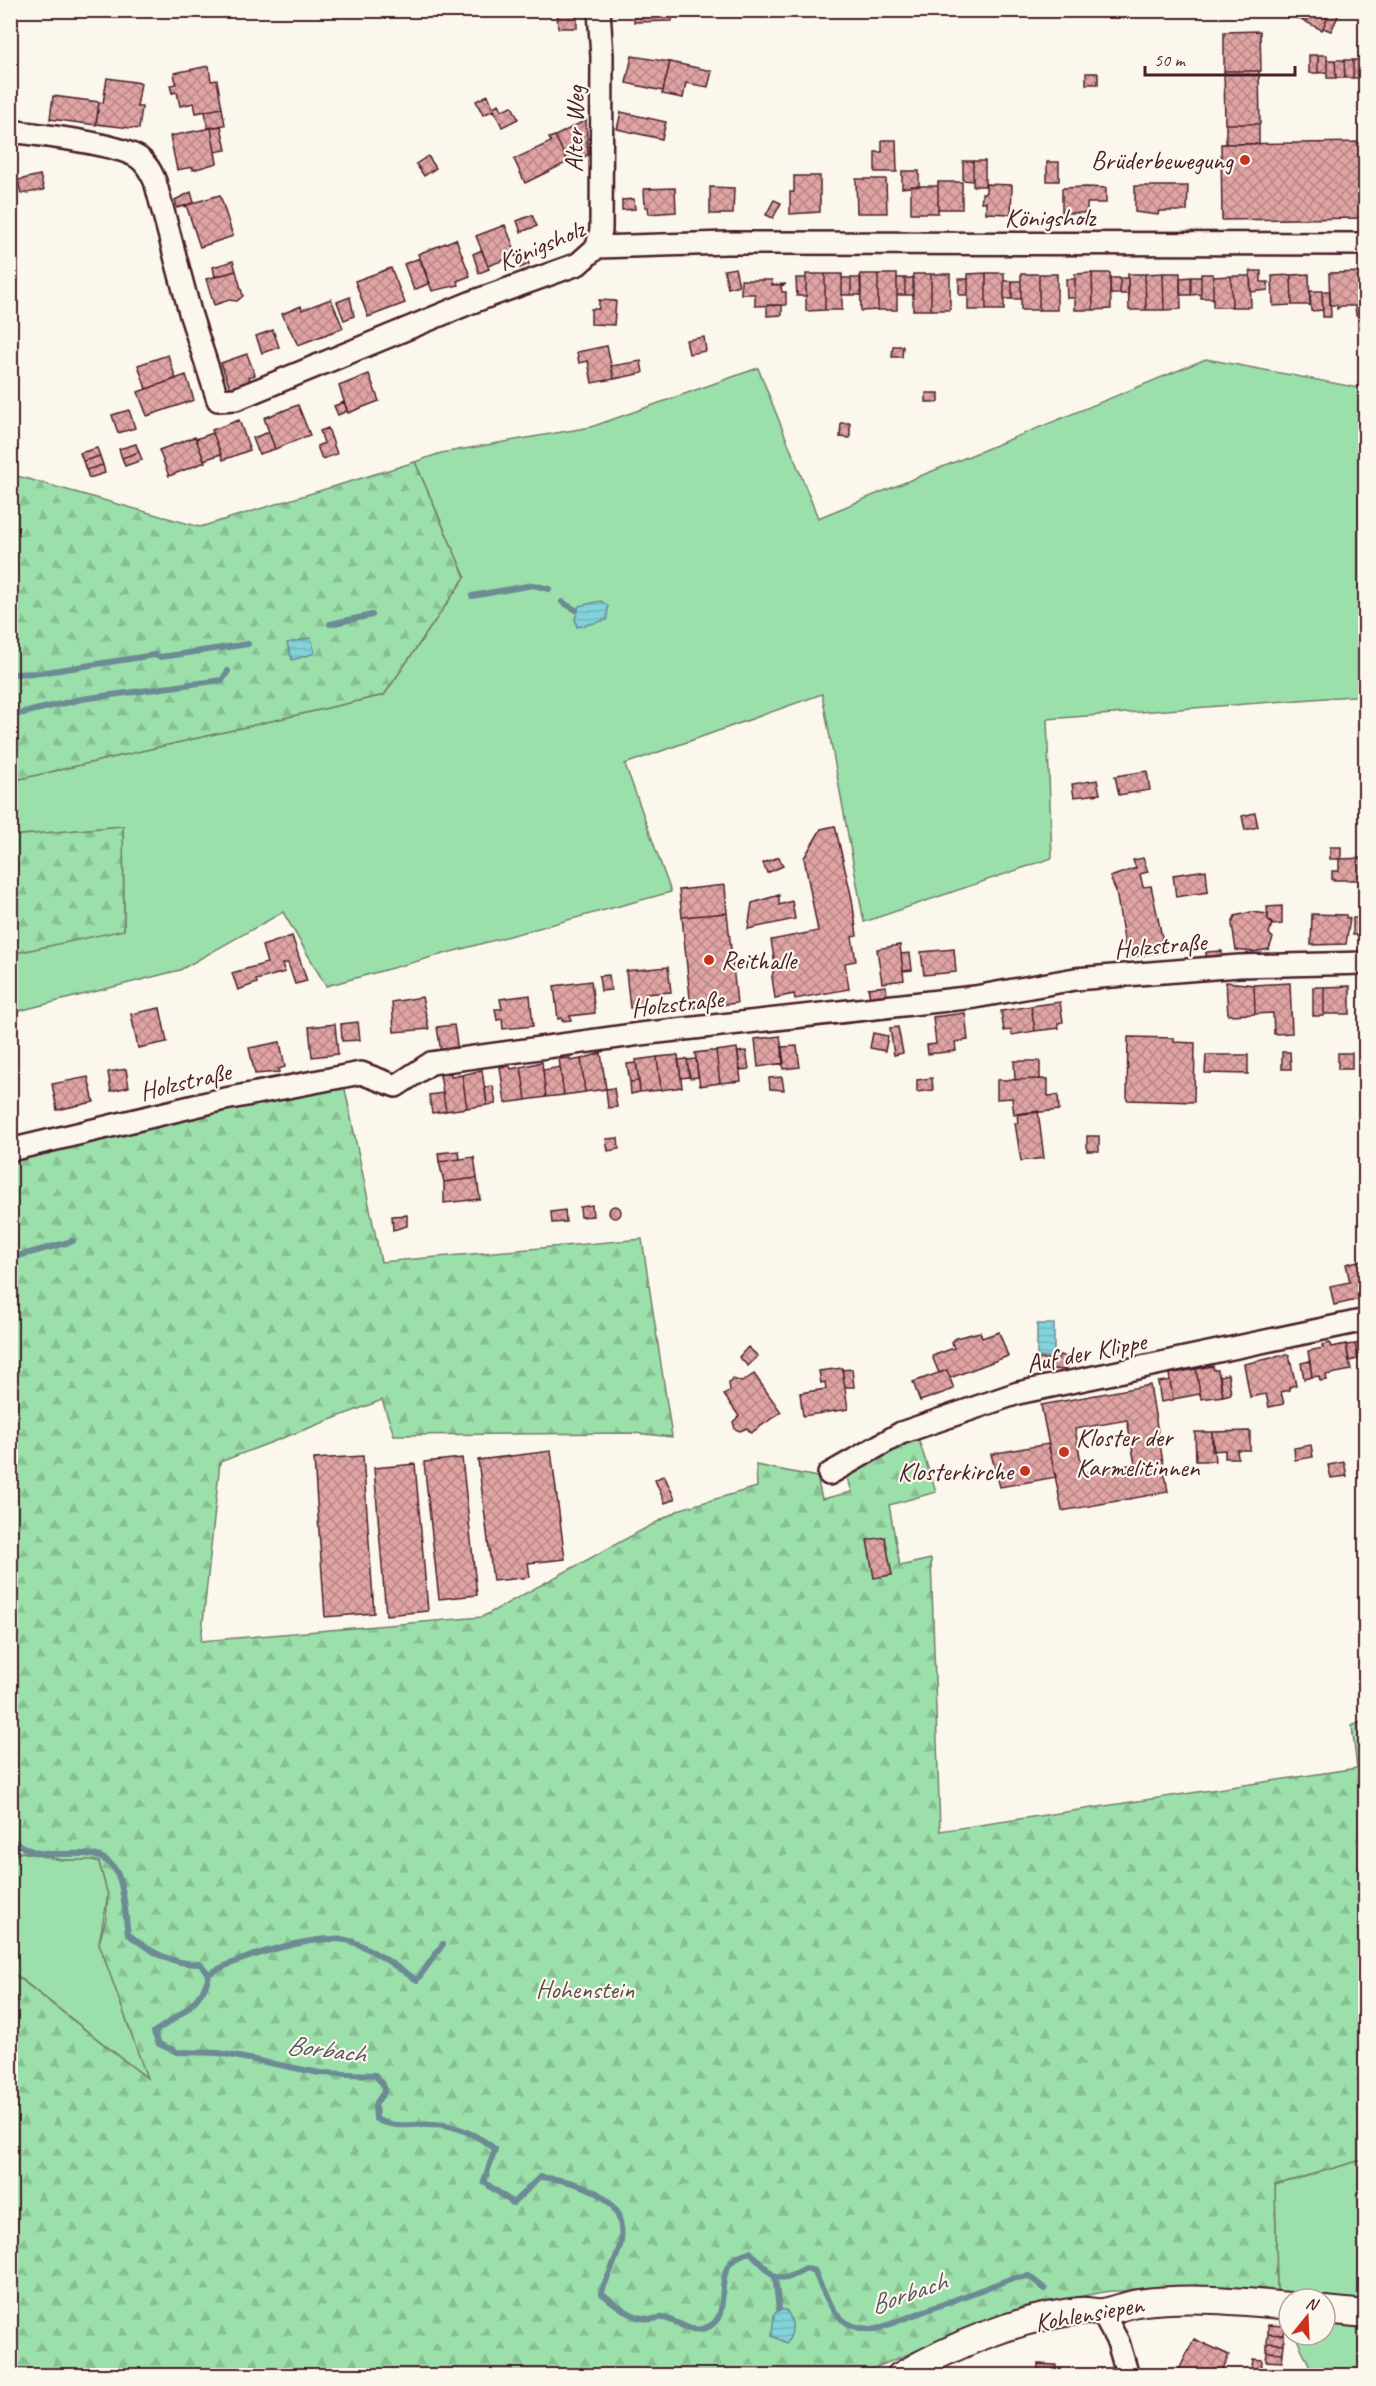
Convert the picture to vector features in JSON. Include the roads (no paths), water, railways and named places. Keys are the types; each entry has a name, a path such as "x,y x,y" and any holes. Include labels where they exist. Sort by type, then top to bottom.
{"street":[{"name":"Alter Weg","path":"597,247 601,230 602,57 599,10"},
{"name":"Königsholz","path":"10,131 115,149 133,155 148,167 155,181 191,316 218,400 236,399 472,302 578,264 597,247 727,243 1365,244"},
{"name":"Holzstraße","path":"10,1150 220,1100 361,1073 396,1086 431,1063 615,1037 874,1010 975,997 1075,979 1239,966 1365,963"},
{"name":"Auf der Klippe","path":"829,1474 901,1433 1018,1393 1365,1320"},
{"name":"Kohlensiepen","path":"900,2376 944,2352 1017,2326 1081,2311 1102,2312 1138,2303 1163,2301 1277,2305"},
{"path":"1337,2311 1365,2314"},
{"path":"1102,2312 1118,2342 1128,2376"}],"water":[{"path":"601,601 608,606 607,620 577,627 575,619 579,606"},
{"path":"311,638 315,653 292,660 287,643"},
{"path":"1037,1324 1054,1324 1054,1357 1037,1357"},
{"path":"779,2309 786,2310 792,2322 791,2335 787,2343 772,2336 774,2315"}],"waterway":[{"path":"472,596 533,585 549,589"},
{"path":"562,602 576,610"},
{"path":"330,624 372,615"},
{"path":"10,674 40,673 154,655 161,657 248,644"},
{"path":"10,716 82,699 222,680 228,671"},
{"path":"11,1258 73,1241"},
{"name":"Borbach","path":"10,1840 35,1852 93,1855 103,1858 111,1865 120,1881 128,1934 161,1956 179,1962 200,1964 209,1974 196,2000 154,2032 159,2044 177,2052 219,2053 320,2073 375,2075 383,2084 384,2092 375,2105 376,2119 397,2125 443,2125 467,2132 482,2140 495,2149 484,2182 513,2203 540,2177 583,2186 608,2201 616,2211 621,2225 621,2241 601,2293 636,2316 651,2319 663,2318 697,2329 714,2324 722,2304 727,2267 736,2258 750,2252 775,2277 787,2278 806,2268 814,2271 836,2313 852,2326 863,2329 877,2329 1010,2279 1029,2276 1045,2289"},
{"path":"209,1974 239,1961 280,1948 340,1939 353,1942 369,1950 417,1980 443,1944"},
{"path":"775,2277 779,2309"}],"place":[{"name":"Brüderbewegung","path":"1245,160"},
{"name":"Reithalle","path":"709,960"},
{"name":"Kloster der Karmelitinnen","path":"1064,1452"},
{"name":"Klosterkirche","path":"1025,1471"}],"park label":[{"name":"Hohenstein","path":"585,1989"}]}
